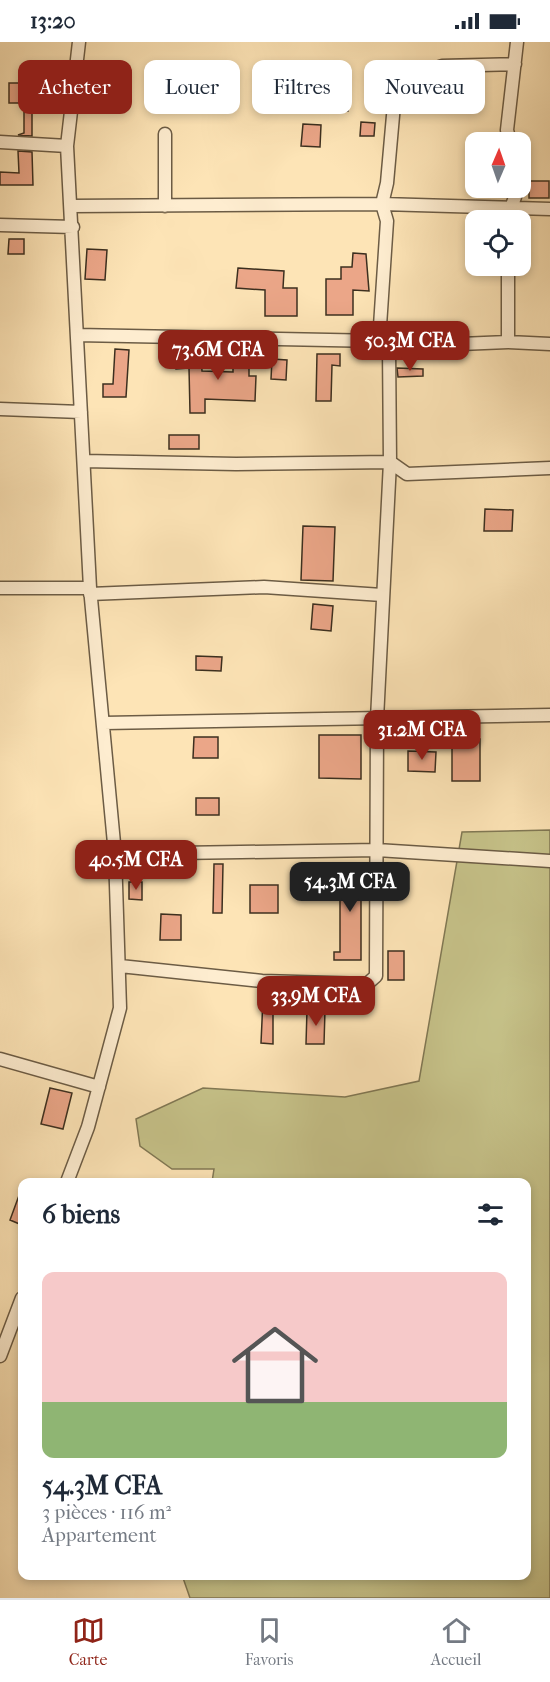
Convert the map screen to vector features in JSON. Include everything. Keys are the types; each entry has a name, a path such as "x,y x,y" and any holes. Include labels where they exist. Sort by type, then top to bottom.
{"street":[{"path":"69,1178 88,1128 120,1008 115,855 90,591 68,146 79,42"},
{"path":"508,132 517,42"},
{"path":"120,966 262,981 367,984 376,976 377,719 390,462 384,344 387,221 382,204 387,183 396,82 442,66 515,64"},
{"path":"165,134 165,206"},
{"path":"0,142 68,146"},
{"path":"71,206 382,204 465,211"},
{"path":"531,211 550,209"},
{"path":"0,225 73,227"},
{"path":"508,276 508,342"},
{"path":"78,335 384,344 508,342 550,344"},
{"path":"0,409 81,412"},
{"path":"84,461 236,464 390,462 407,474 550,468"},
{"path":"0,588 90,591 264,587 382,595"},
{"path":"104,723 550,714"},
{"path":"115,855 377,850 550,861"},
{"path":"0,1059 99,1087"},
{"path":"0,1356 18,1309"}],"shaded area":[{"path":"550,830 550,1598 190,1598 184,1580 531,1580 531,1178 213,1178 214,1169 172,1169 140,1146 136,1119 203,1088 345,1097 419,1081 462,832"}],"building":[{"path":"9,83 18,83 18,103 9,103"},
{"path":"24,114 32,114 32,136 18,135 24,133"},
{"path":"361,122 375,123 374,136 360,136"},
{"path":"303,124 321,125 320,147 301,146"},
{"path":"18,151 32,152 33,185 0,185 0,172 19,173"},
{"path":"531,181 549,181 549,198 531,198"},
{"path":"9,239 24,239 24,254 8,254"},
{"path":"87,249 107,250 105,280 85,279"},
{"path":"353,253 366,254 369,291 353,290 353,315 326,315 326,279 341,279 341,267 352,267"},
{"path":"238,268 284,271 283,288 297,288 297,316 265,316 265,290 236,288"},
{"path":"115,349 129,350 126,397 103,397 103,384 113,384"},
{"path":"233,351 249,352 249,376 256,376 255,401 205,399 205,413 190,413 189,368 176,369 175,354 201,353 202,371 233,372"},
{"path":"317,354 340,354 340,366 332,365 331,401 316,401"},
{"path":"272,359 287,360 286,380 271,379"},
{"path":"397,368 423,369 423,376 398,377"},
{"path":"169,435 199,435 199,449 169,449"},
{"path":"485,509 513,510 512,531 484,531"},
{"path":"303,526 335,527 333,581 301,580"},
{"path":"313,604 333,606 331,631 311,629"},
{"path":"196,656 222,657 221,671 196,670"},
{"path":"319,735 361,735 361,779 319,778"},
{"path":"452,736 480,739 480,781 452,781"},
{"path":"194,737 218,737 218,758 193,758"},
{"path":"408,751 436,752 435,772 408,771"},
{"path":"196,798 219,798 219,815 196,815"},
{"path":"214,864 223,864 222,913 213,913"},
{"path":"340,864 361,864 361,960 334,960 334,952 340,952"},
{"path":"129,882 142,882 142,900 129,899"},
{"path":"250,885 278,885 278,913 250,913"},
{"path":"161,914 181,915 181,940 160,940"},
{"path":"388,951 404,951 404,980 388,980"},
{"path":"263,999 273,999 273,1044 261,1043"},
{"path":"307,1010 325,1010 324,1044 306,1044"},
{"path":"50,1088 72,1093 63,1129 41,1124"},
{"path":"18,1198 18,1223 10,1220"}]}
